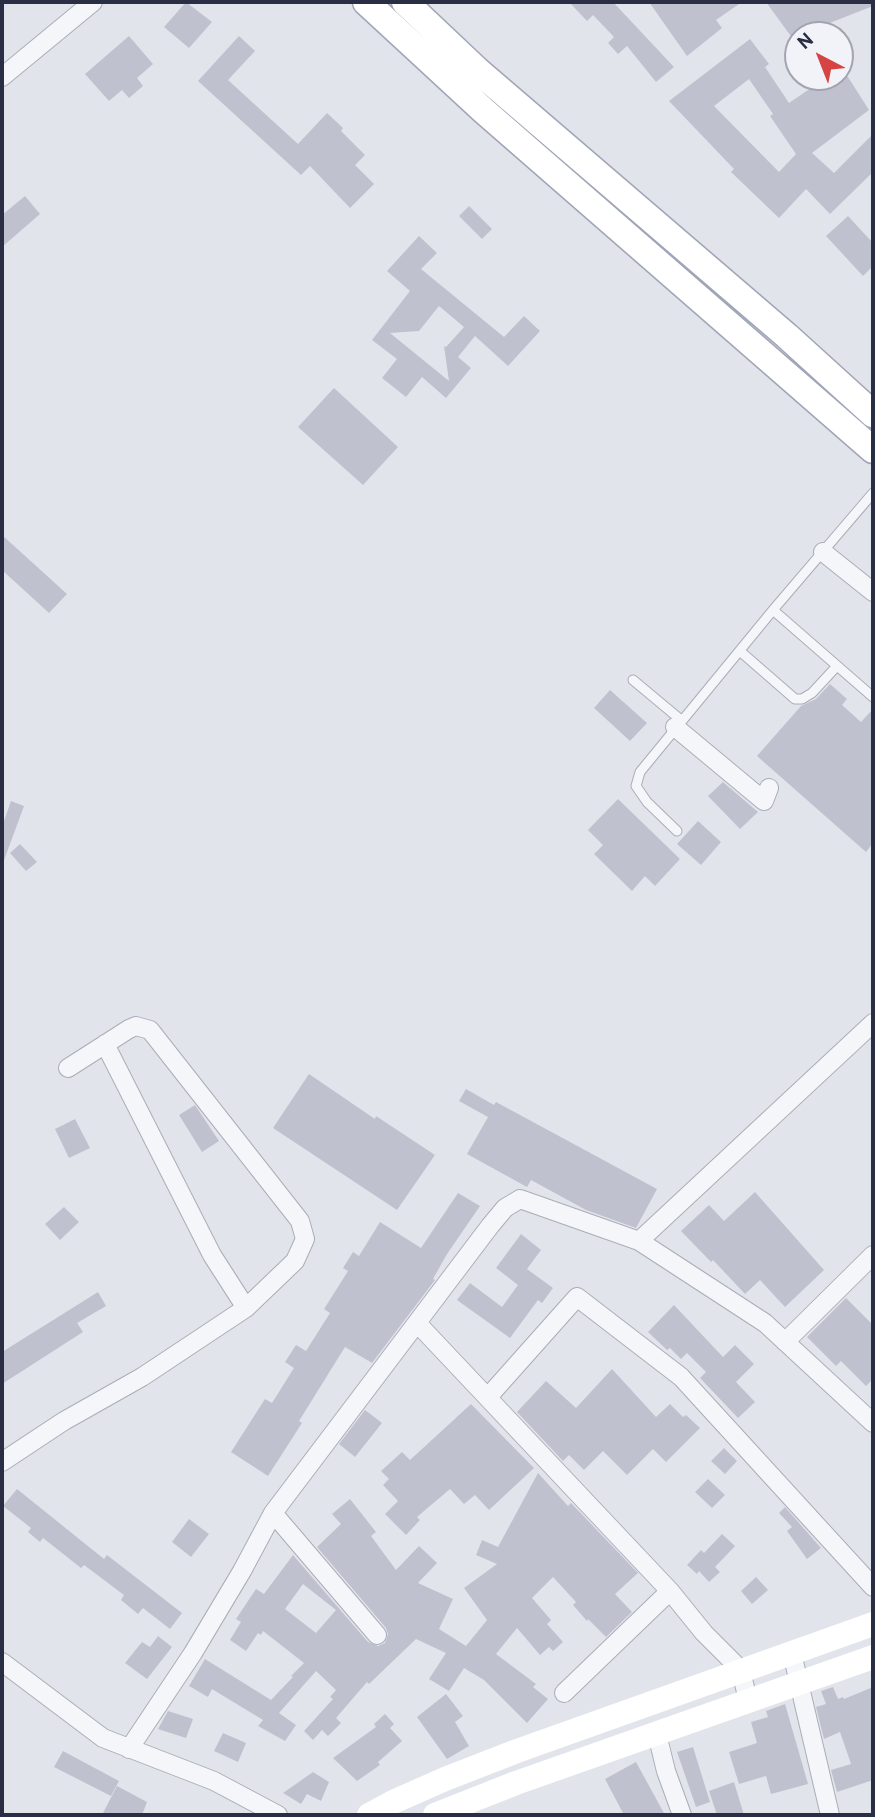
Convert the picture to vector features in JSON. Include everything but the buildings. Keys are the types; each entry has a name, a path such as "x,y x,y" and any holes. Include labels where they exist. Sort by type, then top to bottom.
{"main road":[{"path":"366,2 484,111 873,450"},
{"path":"405,2 477,69 873,414"}],"street":[{"path":"4,74 93,2"},
{"path":"823,552 873,592"},
{"path":"678,723 764,801 769,788"},
{"path":"639,1241 873,1023"},
{"path":"2,1462 64,1421 142,1377 246,1308 295,1261 305,1239 300,1221 150,1030 136,1026 68,1068"},
{"path":"105,1044 212,1255 246,1308"},
{"path":"129,1749 193,1653 273,1513 505,1208 520,1199 639,1241 765,1323 873,1423"},
{"path":"785,1342 873,1255"},
{"path":"488,1397 577,1297 681,1377 873,1587"},
{"path":"418,1324 741,1670 748,1701"},
{"path":"273,1513 377,1635"},
{"path":"564,1693 670,1591"},
{"path":"369,1815 393,1802 493,1760 873,1625"},
{"path":"792,1653 830,1815"},
{"path":"435,1815 516,1783 873,1657"},
{"path":"2,1662 103,1738 214,1781 254,1809 278,1815"},
{"path":"657,1734 666,1771 682,1815"}],"lane":[{"path":"677,831 636,786 640,772 678,723 873,493"},
{"path":"773,610 873,696"},
{"path":"740,652 795,699 802,699 812,693 837,666"},
{"path":"633,680 678,723"}]}
